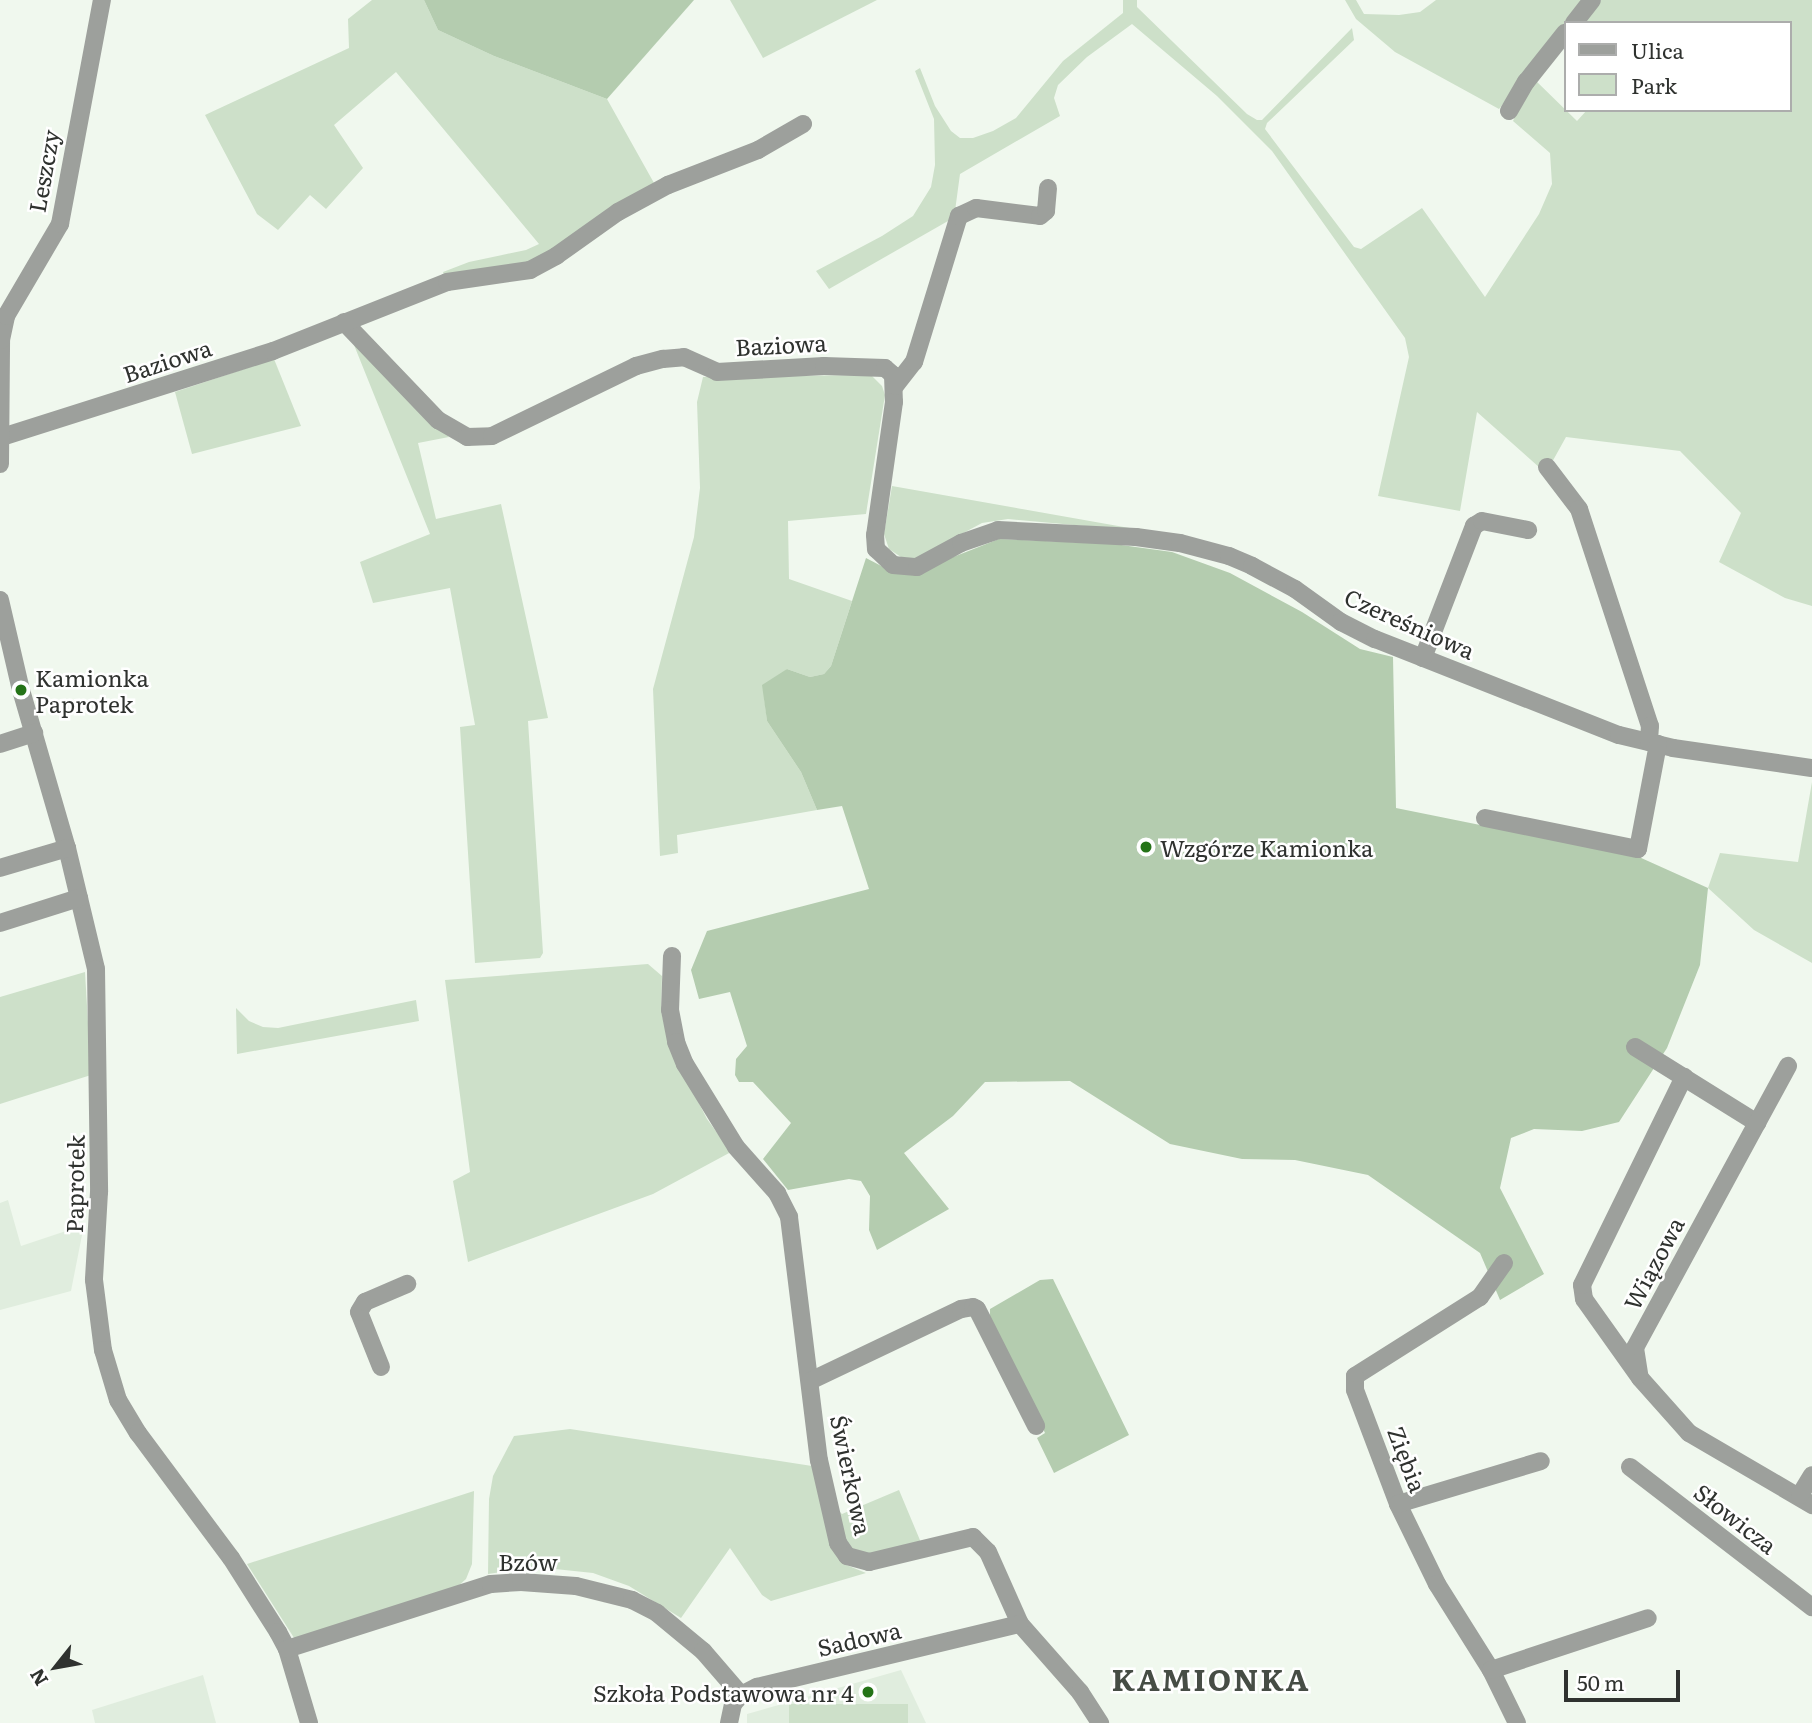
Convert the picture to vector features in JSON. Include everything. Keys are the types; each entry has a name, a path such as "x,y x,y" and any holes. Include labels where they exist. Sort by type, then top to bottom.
{"street":[{"name":"Leszczy","path":"1,340 6,316 60,224 102,0"},
{"path":"1576,21 1592,0"},
{"path":"1510,111 1526,82 1563,36"},
{"name":"Baziowa","path":"2,437 273,351 447,282 514,273 541,265 618,212 668,185 758,150 803,124"},
{"path":"895,386 914,362 959,216 975,208 1040,216 1046,211 1048,188"},
{"name":"Baziowa","path":"344,322 438,420 467,438 492,436 636,366 663,359 684,358 717,372 824,366 885,368 892,375 895,386"},
{"path":"0,464 1,340"},
{"name":"Czereśniowa","path":"895,386 875,535 876,549 893,565 917,567 961,543 998,530 1136,537 1180,543 1229,556 1252,566 1294,589 1341,622 1581,721 1654,743 1812,768"},
{"path":"1485,818 1639,849 1654,743 1650,726 1579,509 1547,467"},
{"path":"1423,658 1474,526 1482,521 1528,530"},
{"name":"Paprotek","path":"0,600 67,848 96,969 99,1026 99,1192 94,1280 103,1350 118,1400 138,1433 231,1558 287,1649 309,1723"},
{"path":"0,744 34,733"},
{"path":"0,868 67,848"},
{"path":"0,923 79,898"},
{"name":"Świerkowa","path":"672,956 670,1010 676,1042 685,1064 736,1147 777,1193 789,1217 819,1460 838,1543 847,1556 869,1562 973,1537 988,1552 1020,1624 1080,1692 1100,1723"},
{"path":"1635,1047 1756,1123"},
{"name":"Wiązowa","path":"1640,1378 1635,1348 1788,1066"},
{"path":"1684,1077 1582,1285 1584,1299 1640,1378 1689,1433 1806,1500 1812,1475"},
{"name":"Ziębia","path":"1504,1262 1480,1297 1354,1376 1355,1390 1398,1504 1437,1584 1491,1671 1517,1723"},
{"path":"381,1367 359,1312 365,1302 408,1284"},
{"path":"810,1381 961,1309 973,1307 977,1308 1036,1426"},
{"path":"1398,1504 1541,1461"},
{"name":"Słowicza","path":"1630,1467 1812,1607"},
{"name":"Bzów","path":"287,1649 491,1584 521,1582 576,1586 632,1600 657,1613 703,1651 741,1695"},
{"path":"1491,1671 1648,1618"},
{"name":"Sadowa","path":"741,1695 757,1687 1020,1624"},
{"path":"729,1723 733,1704 741,1695"}],"shaded area":[{"path":"8,1200 21,1246 84,1225 71,1291 0,1310 0,1203"},
{"name":"Szkoła Podstawowa nr 4","path":"901,1670 926,1723 747,1723 747,1714"},
{"path":"203,1675 216,1723 95,1723 92,1710"}],"green space":[{"path":"372,0 424,0 438,30 494,56 607,99 654,183 544,259 445,278 443,272 469,262 526,250 539,244 396,72 334,125 363,168 326,209 310,195 278,230 257,214 205,115 349,48 348,19"},
{"path":"424,0 694,0 607,99 494,56 438,30"},
{"path":"730,0 877,0 763,58"},
{"path":"1123,0 1137,0 1137,7 1247,114 1257,120 1262,120 1352,28 1354,40 1267,123 1265,129 1354,247 1361,249 1422,208 1485,297 1539,214 1552,184 1550,153 1513,121 1533,78 1563,107 1563,112 1568,112 1577,121 1585,112 1791,112 1791,21 1581,21 1601,0 1812,0 1812,606 1785,598 1719,562 1741,513 1680,451 1566,437 1551,464 1540,468 1477,412 1460,511 1378,496 1409,357 1405,338 1272,151 1217,96 1132,24 1087,57 1058,85 1054,98 1060,116 960,174 955,211 948,221 829,289 816,271 882,236 913,216 931,187 935,165 934,119 915,71 920,68 935,106 951,131 960,138 973,138 1016,118 1063,61 1123,13"},
{"path":"1345,0 1356,0 1364,14 1399,15 1420,12 1436,0 1583,0 1567,21 1563,21 1563,26 1499,109 1395,52 1356,19"},
{"path":"352,340 449,437 418,443 436,519 501,504 548,718 528,721 543,953 540,958 475,963 460,727 475,725 450,588 373,603 360,562 430,534"},
{"path":"274,359 301,426 192,454 175,392"},
{"path":"871,375 882,386 885,395 866,514 788,521 789,579 852,601 831,666 824,674 810,677 787,669 764,696 767,721 801,772 817,810 677,835 678,853 660,856 653,689 694,537 700,488 697,402 703,377"},
{"path":"892,486 1152,532 1008,519 982,523 915,559 901,557 889,549 884,534"},
{"path":"999,539 1114,544 1172,552 1230,573 1302,612 1360,649 1393,657 1396,808 1639,857 1708,888 1700,965 1667,1048 1619,1122 1582,1131 1534,1129 1511,1138 1500,1188 1544,1274 1500,1300 1480,1253 1368,1175 1295,1160 1242,1159 1170,1144 1070,1081 985,1082 953,1116 904,1153 949,1209 877,1250 869,1230 870,1196 861,1181 849,1179 788,1190 763,1159 791,1123 753,1082 739,1082 735,1075 736,1059 747,1046 730,992 699,999 691,970 707,931 869,889 842,806 817,810 801,772 767,721 762,685 787,669 810,677 824,674 831,666 866,558 889,570 933,565"},
{"path":"1812,782 1812,963 1754,930 1708,888 1720,853 1798,862"},
{"path":"648,964 662,976 661,1011 670,1047 707,1119 731,1152 653,1194 468,1262 453,1181 470,1172 445,980"},
{"path":"85,972 91,1075 0,1104 0,997"},
{"path":"416,1000 419,1021 237,1054 236,1008 249,1021 263,1027 278,1028"},
{"path":"1053,1279 1129,1435 1054,1473 1037,1438 1045,1433 990,1318 990,1309 1040,1280"},
{"path":"570,1429 812,1466 844,1564 866,1573 771,1601 762,1595 730,1548 681,1618 629,1586 593,1573 536,1567 488,1574 489,1499 493,1476 514,1436"},
{"path":"899,1490 922,1545 869,1557 848,1547 837,1509 842,1514"},
{"path":"474,1491 472,1564 466,1579 456,1588 296,1641 247,1564"},
{"path":"789,1704 908,1704 908,1723 789,1723"}],"place":[{"name":"Kamionka Paprotek","path":"21,690"},
{"name":"Wzgórze Kamionka","path":"1146,847"},
{"name":"Szkoła Podstawowa nr 4","path":"868,1692"}],"district":[{"name":"KAMIONKA","path":"1211,1678"}]}
